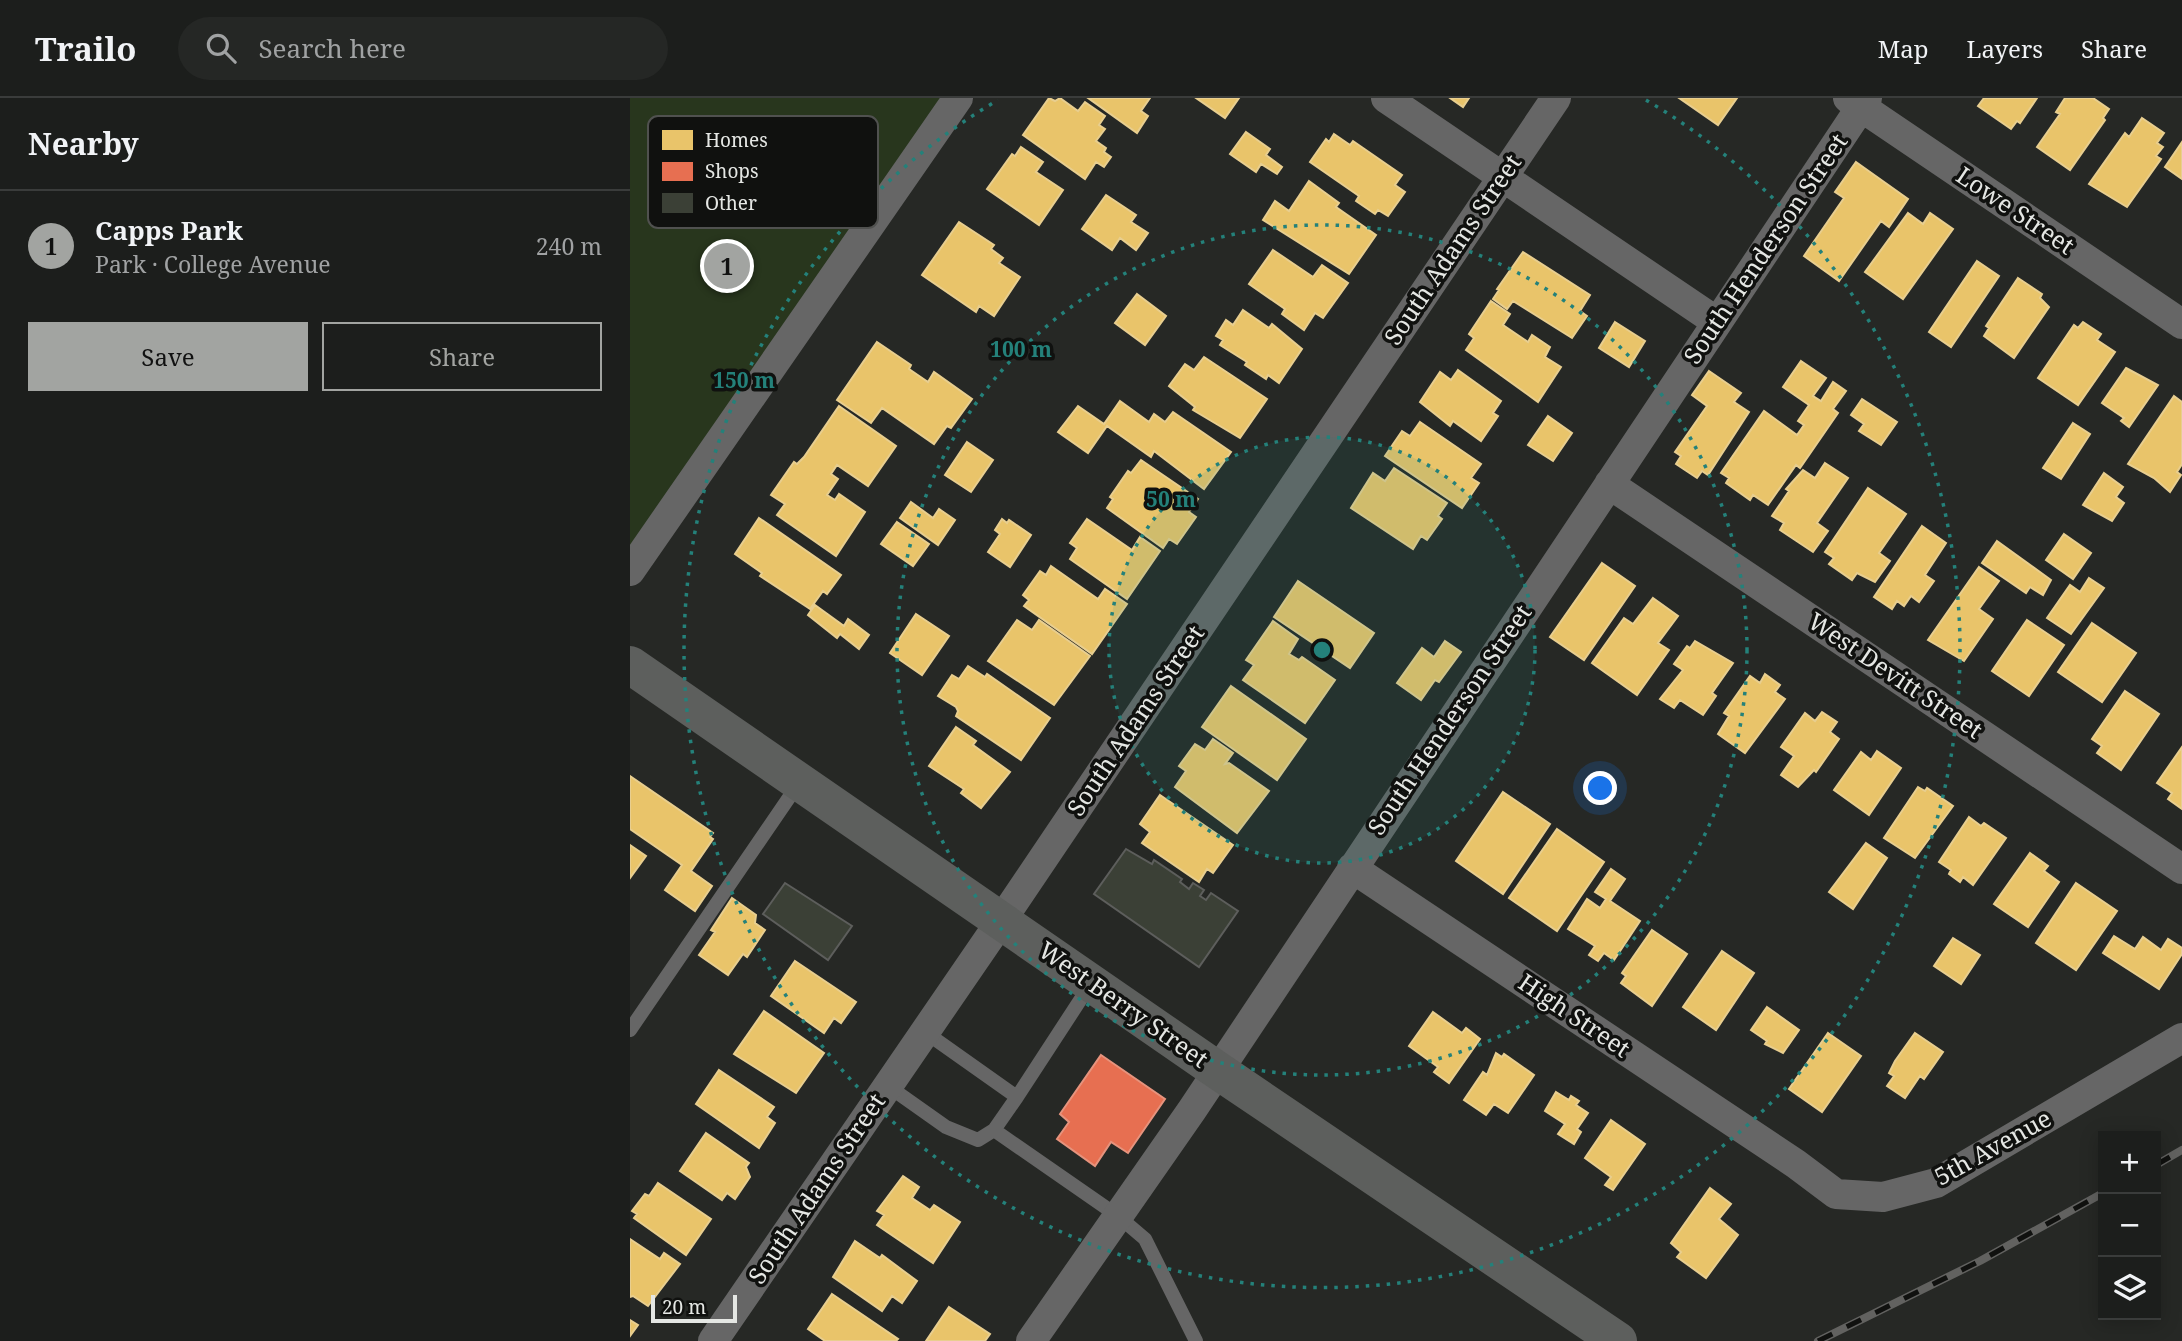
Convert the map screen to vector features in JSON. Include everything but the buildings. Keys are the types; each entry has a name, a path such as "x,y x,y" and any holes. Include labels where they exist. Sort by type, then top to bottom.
{"main road":[{"name":"West Berry Street","path":"630,664 1217,1070 1618,1341"}],"street":[{"path":"878,213 958,98"},
{"path":"1386,98 1717,322"},
{"name":"South Adams Street","path":"713,1341 1001,921 1556,98"},
{"name":"South Henderson Street","path":"1031,1341 1217,1070 1609,484 1859,101"},
{"name":"Lowe Street","path":"1859,101 2182,324"},
{"path":"630,571 868,228"},
{"name":"West Devitt Street","path":"1609,484 2182,869"},
{"name":"High Street","path":"1352,868 1796,1164"},
{"name":"5th Avenue","path":"1796,1164 1836,1194 1883,1197 1936,1183 2182,1038"}],"lane":[{"path":"630,1030 800,782"},
{"path":"888,1086 946,1127 978,1140 994,1130 1091,983"},
{"path":"925,1032 1017,1097"},
{"path":"994,1130 1118,1216 1145,1239 1196,1341"}],"green space":[{"path":"630,98 942,98 878,190 878,116 648,116 648,228 852,228 630,548"}],"railway":[{"path":"2161,1162 2182,1150"},
{"path":"1818,1341 1980,1261 2101,1194"}],"place":[{"name":"Capps Park","path":"727,266"}]}
